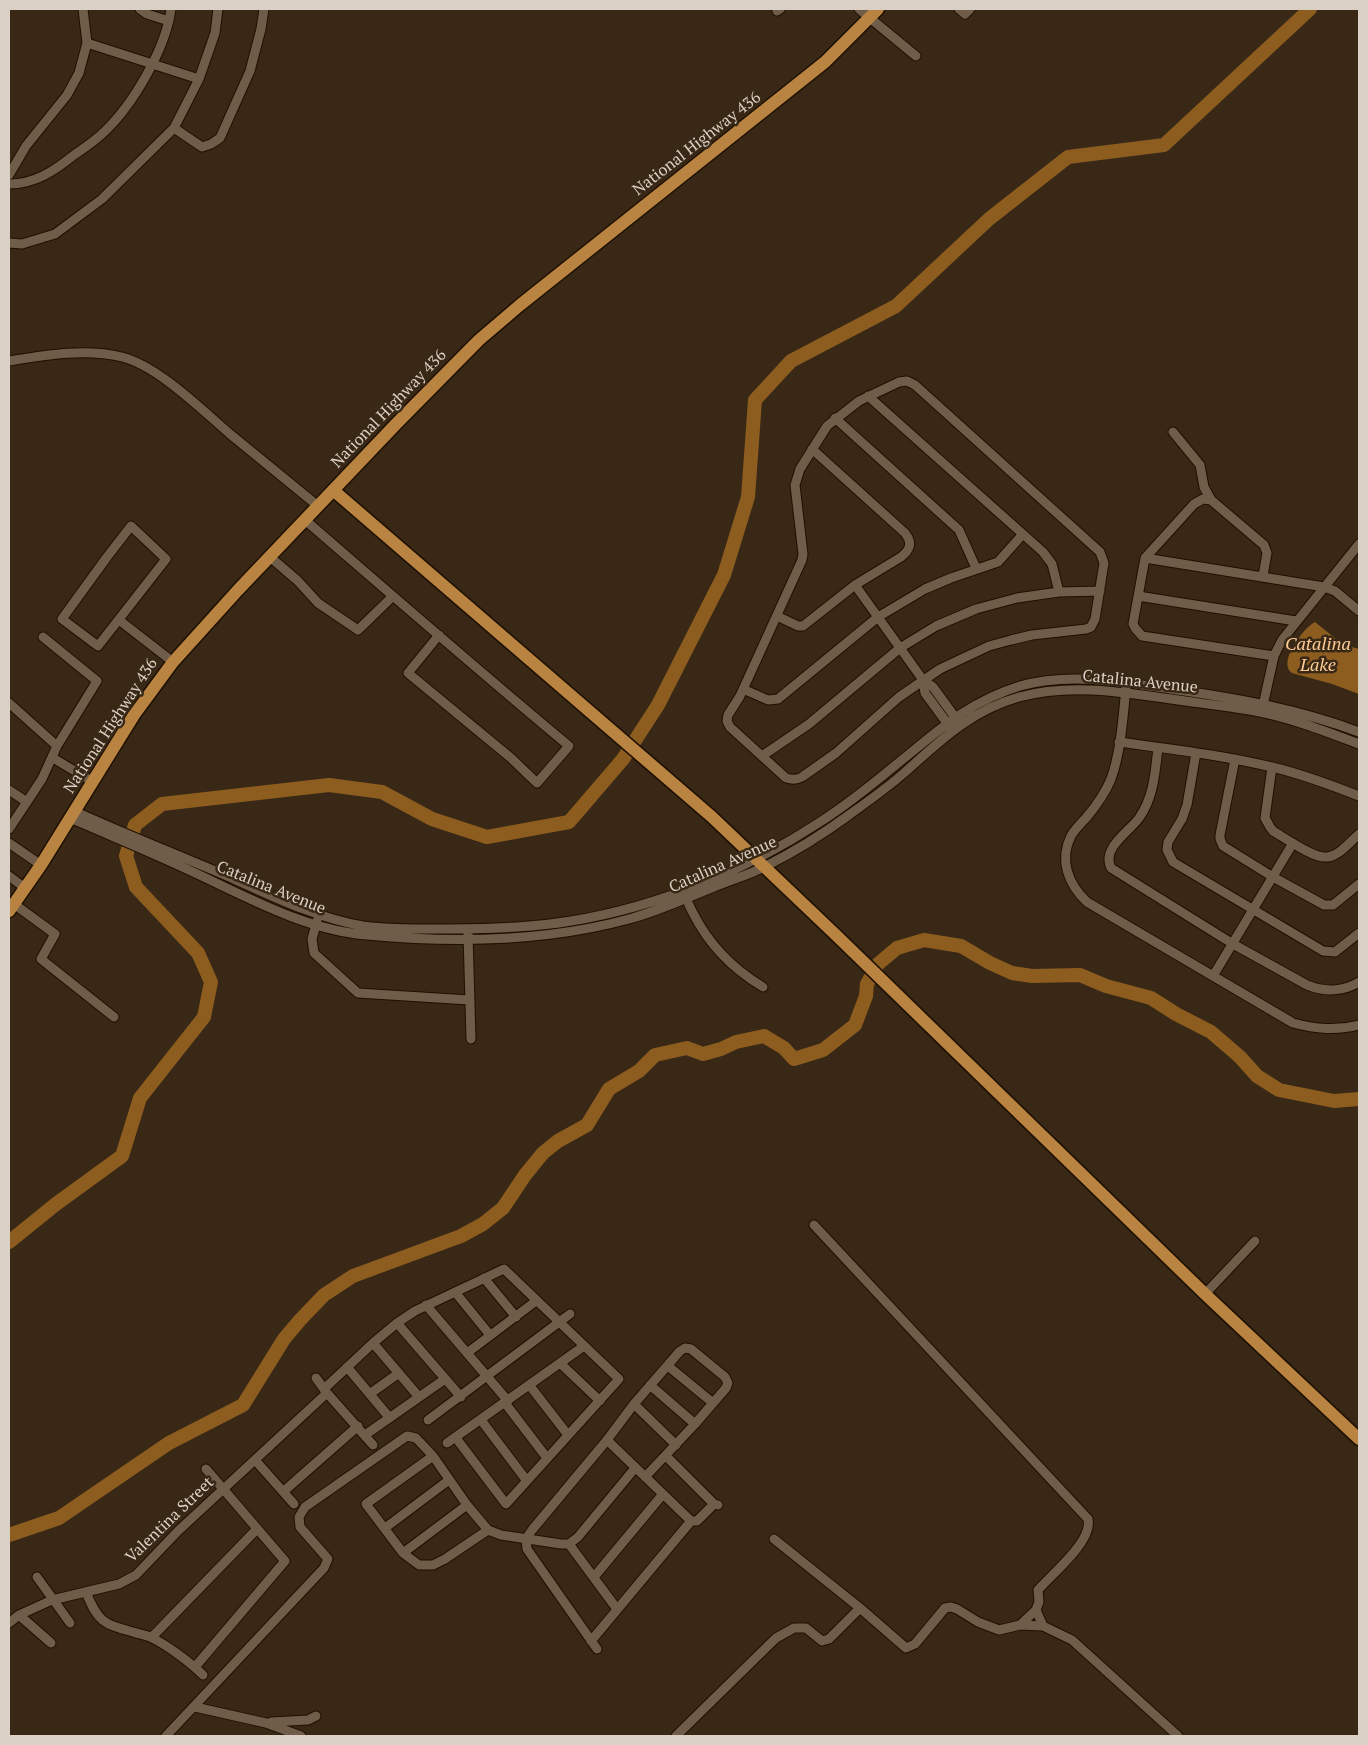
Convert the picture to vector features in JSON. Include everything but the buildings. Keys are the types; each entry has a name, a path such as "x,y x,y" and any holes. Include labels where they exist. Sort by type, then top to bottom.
{"main road":[{"name":"National Highway 436","path":"11,908 41,865 139,707 173,662 397,423 479,340 543,285 806,78 825,62 874,13"},
{"path":"333,490 672,783 760,863 1205,1294 1359,1439"}],"street":[{"path":"9,174 26,146 67,95 79,73 87,44 83,9"},
{"path":"140,9 147,14 169,21"},
{"path":"9,184 20,184 37,180 62,165 105,132 129,104 152,65 169,21 171,9"},
{"path":"9,243 22,244 55,234 102,199 174,128 199,80 215,32 218,9"},
{"path":"174,128 202,146 211,144 220,138 250,71 264,9"},
{"path":"859,9 874,13 916,56"},
{"path":"959,9 964,14 970,9"},
{"path":"87,44 199,80"},
{"path":"9,361 48,355 89,352 123,357 150,369 184,394 318,506"},
{"path":"907,381 916,385 1097,548 1104,559 1095,619 1091,627 1032,635 988,646 940,669 899,697 836,753 794,780 786,778 730,727 727,721 802,560 803,554 795,486 800,469 827,426 835,418 868,396 899,382 907,381"},
{"path":"868,396 1023,534 1048,559 1059,592"},
{"path":"835,418 959,530 976,568"},
{"path":"1173,432 1200,464 1204,487 1211,500 1264,545 1266,553 1263,576"},
{"path":"777,616 798,626 803,626 855,585 906,554 910,545 906,533 812,449"},
{"path":"1211,500 1203,499 1194,504 1145,558 1138,596 1135,628 1142,636 1274,656"},
{"path":"305,520 569,746 537,782 511,758 408,673 438,635"},
{"path":"131,526 166,559 119,620 98,646 62,619 131,526"},
{"path":"743,689 768,700 778,699 878,617 925,589 976,568 998,562 1023,534"},
{"path":"1262,708 1274,656 1282,640 1296,620 1359,544"},
{"path":"270,557 298,581 318,603 358,630 393,596"},
{"path":"1145,558 1324,586 1335,591 1359,611"},
{"path":"855,585 923,680 933,687 958,720"},
{"path":"762,756 809,724 900,648 936,626 976,609 1017,598 1059,592 1100,591"},
{"path":"1138,596 1296,620"},
{"path":"119,620 173,662"},
{"path":"9,829 27,802 53,758 57,746 97,681 43,637"},
{"name":"Catalina Avenue","path":"155,850 287,914 316,925 364,935 468,939 537,936 602,925 638,916 760,863 848,816 900,776 950,727 982,702 1022,686 1070,678 1126,682 1323,719 1359,732"},
{"path":"923,680 925,693 950,727"},
{"path":"1126,682 1115,767 1098,804 1072,834 1068,844 1066,865 1072,885 1087,902 1293,1023 1323,1030 1359,1026"},
{"name":"Catalina Avenue","path":"958,720 1002,702 1047,691 1091,690 1125,692 1262,708 1359,744"},
{"path":"9,703 57,746"},
{"path":"1119,742 1235,759 1272,767 1308,776 1359,796"},
{"path":"1158,748 1149,800 1139,817 1111,849 1108,856 1109,864 1120,874 1233,944 1314,988 1332,990 1348,987 1359,982"},
{"path":"1196,753 1187,805 1182,819 1168,842 1167,850 1169,856 1177,864 1323,951 1335,952 1359,933"},
{"path":"53,758 93,782"},
{"path":"1235,759 1220,839 1223,846 1273,877 1328,906 1338,902 1359,884"},
{"path":"1272,767 1265,818 1273,831 1318,856 1327,857 1336,854 1359,834"},
{"path":"9,790 27,802"},
{"name":"Catalina Avenue","path":"72,815 318,916 365,926 468,929 536,926 571,922 687,894"},
{"path":"9,843 41,865"},
{"path":"1213,976 1293,843"},
{"path":"9,876 25,888"},
{"path":"687,894 705,933 720,953 748,978 763,987"},
{"path":"11,908 55,934 41,959 114,1017"},
{"path":"318,916 312,939 314,953 358,993 469,1000"},
{"path":"468,929 471,1039"},
{"path":"814,1225 1088,1518 1090,1525 1088,1533 1081,1544 1038,1590 1039,1602 1036,1610 1020,1625"},
{"path":"1205,1294 1255,1241"},
{"name":"Valentina Street","path":"9,1623 19,1615 52,1600 119,1584 136,1575 178,1531 255,1460 348,1366 397,1323 426,1305 504,1269 536,1301"},
{"path":"484,1278 516,1317"},
{"path":"455,1292 490,1335"},
{"path":"468,1353 536,1301 560,1322 619,1379 506,1504 452,1440 584,1346"},
{"path":"426,1305 488,1377 547,1458"},
{"path":"428,1420 570,1314"},
{"path":"397,1323 461,1397"},
{"path":"373,1343 420,1397"},
{"path":"597,1650 527,1550 526,1539 608,1440 634,1404 680,1352 685,1348 691,1349 725,1377 728,1383 726,1388 695,1424 645,1478"},
{"path":"561,1364 600,1401"},
{"path":"348,1366 389,1417"},
{"path":"668,1366 713,1403"},
{"path":"371,1393 399,1373"},
{"path":"316,1378 373,1445"},
{"path":"365,1434 445,1379"},
{"path":"530,1386 568,1435"},
{"path":"650,1386 695,1424"},
{"path":"634,1404 676,1445"},
{"path":"481,1420 527,1481"},
{"path":"284,1491 358,1426"},
{"path":"166,1736 324,1568 328,1559 300,1527 299,1517 305,1507 406,1436 416,1438 433,1456 467,1505 488,1530 501,1535 526,1539 569,1544 578,1537 635,1468"},
{"path":"608,1440 691,1521 697,1521 717,1505 666,1456"},
{"path":"433,1456 366,1504 402,1554 419,1565 433,1566 488,1530"},
{"path":"255,1460 294,1504"},
{"path":"195,1667 284,1561 258,1528 206,1469"},
{"path":"385,1528 450,1480"},
{"path":"594,1578 663,1494"},
{"path":"402,1554 467,1505"},
{"path":"591,1641 691,1521"},
{"path":"152,1637 258,1528"},
{"path":"774,1539 860,1608 906,1648 915,1644 945,1608 950,1607 957,1608 978,1622 999,1630 1020,1625 1043,1626 1072,1640 1178,1736"},
{"path":"569,1544 617,1609"},
{"path":"37,1577 70,1623"},
{"path":"86,1592 92,1609 100,1619 112,1626 152,1637 195,1667 203,1675"},
{"path":"676,1736 776,1638 800,1626 806,1628 822,1641 829,1639 860,1608"},
{"path":"1036,1610 1043,1626"},
{"path":"19,1615 51,1642"},
{"path":"195,1706 266,1723 301,1736"},
{"path":"266,1723 308,1720 316,1716"}],"water":[{"name":"Catalina Lake","path":"1315,622 1336,639 1348,646 1359,649 1359,694 1292,673 1288,668 1293,646 1304,631"}],"waterway":[{"path":"9,1242 56,1204 122,1156 140,1098 204,1017 211,982 198,953 136,887 126,856 135,825 162,804 329,785 382,792 432,819 487,837 569,822 623,759 658,705 724,575 748,497 755,400 791,361 896,306 989,219 1068,157 1164,145 1310,9"},
{"path":"9,1535 59,1518 169,1443 243,1405 284,1339 324,1295 353,1276 461,1236 483,1224 503,1208 525,1175 543,1153 558,1141 587,1125 609,1089 639,1071 655,1055 687,1048 703,1054 736,1042 764,1036 784,1048 794,1059 823,1050 855,1025 866,996 867,984 878,964 897,948 924,940 961,946 1012,973 1032,976 1080,975 1106,986 1151,998 1176,1014 1211,1032 1240,1057 1257,1076 1279,1090 1334,1101 1359,1099"}]}
